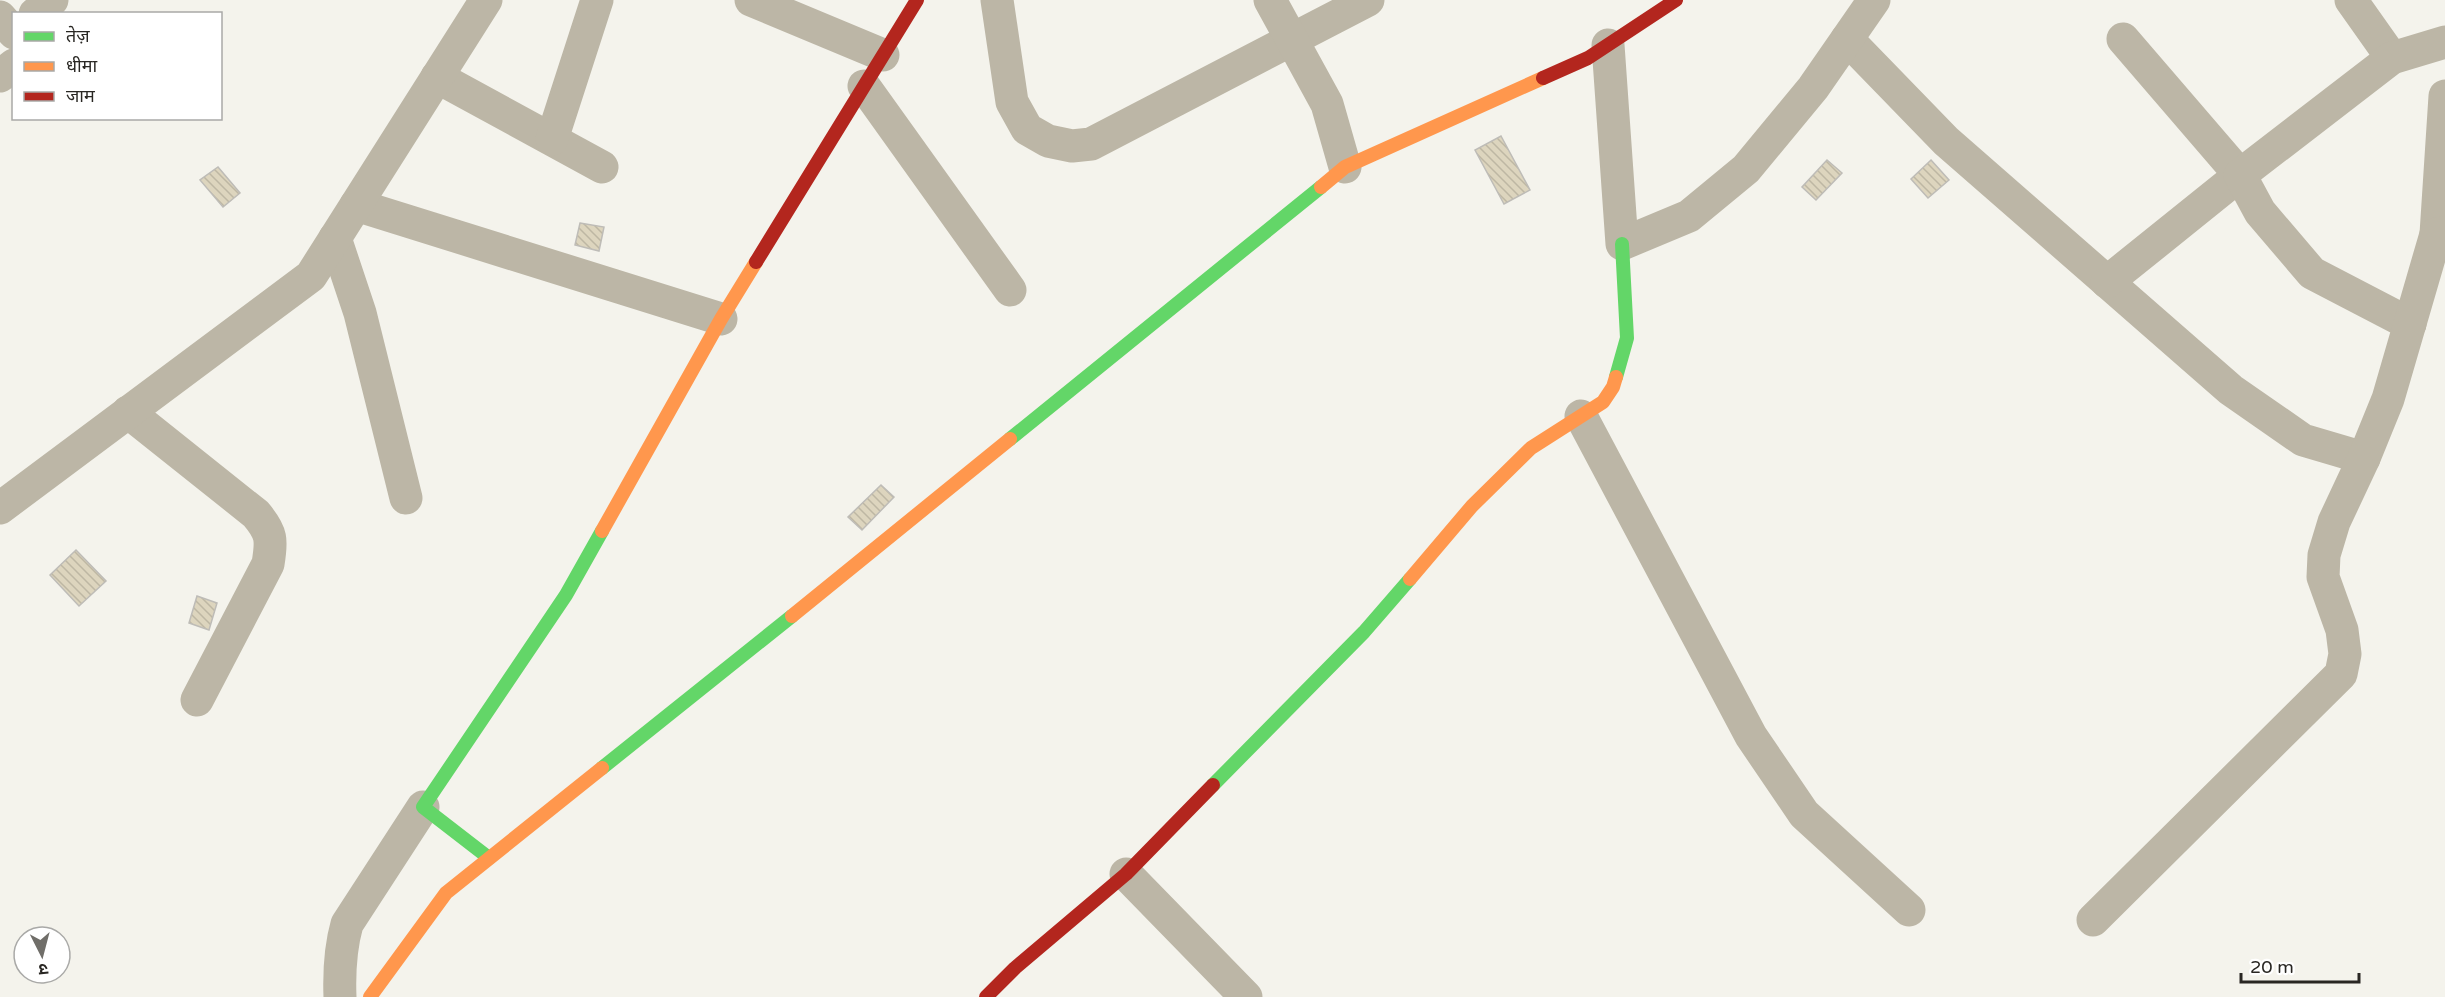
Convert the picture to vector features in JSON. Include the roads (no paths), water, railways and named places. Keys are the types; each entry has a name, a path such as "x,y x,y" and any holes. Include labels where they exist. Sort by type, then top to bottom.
{"street":[{"path":"34,12 52,0"},
{"path":"3,498 128,412 311,276 486,0"},
{"path":"552,140 597,0"},
{"path":"751,0 883,55"},
{"path":"340,997 339,960 347,924 566,595 721,320 917,0"},
{"path":"997,0 1012,102 1027,129 1048,141 1072,146 1090,144 1368,0"},
{"path":"1270,0 1327,104 1345,167"},
{"path":"1622,244 1689,216 1746,169 1813,88 1874,0"},
{"path":"2351,0 2392,58"},
{"path":"370,997 446,893 962,479 1345,167 1588,58 1670,2"},
{"path":"1847,39 1946,141 2240,396 2303,440 2364,458"},
{"path":"2123,39 2240,175 2260,212 2312,273 2410,324"},
{"path":"2107,282 2240,175 2392,58 2445,42"},
{"path":"987,996 1015,968 1126,874 1364,632 1472,506 1531,448 1603,402 1613,387 1627,338 1608,45"},
{"path":"0,76 12,67"},
{"path":"437,76 602,167"},
{"path":"864,86 1010,290"},
{"path":"2093,920 2341,674 2345,654 2342,630 2323,577 2324,555 2334,522 2388,399 2410,324 2441,233 2445,96"},
{"path":"356,205 721,320"},
{"path":"335,238 360,313 406,498"},
{"path":"128,412 256,514 269,529 271,544 268,564 196,700"},
{"path":"1581,416 1751,736 1804,814 1909,910"},
{"path":"423,807 489,858"},
{"path":"1126,874 1246,997"}]}
